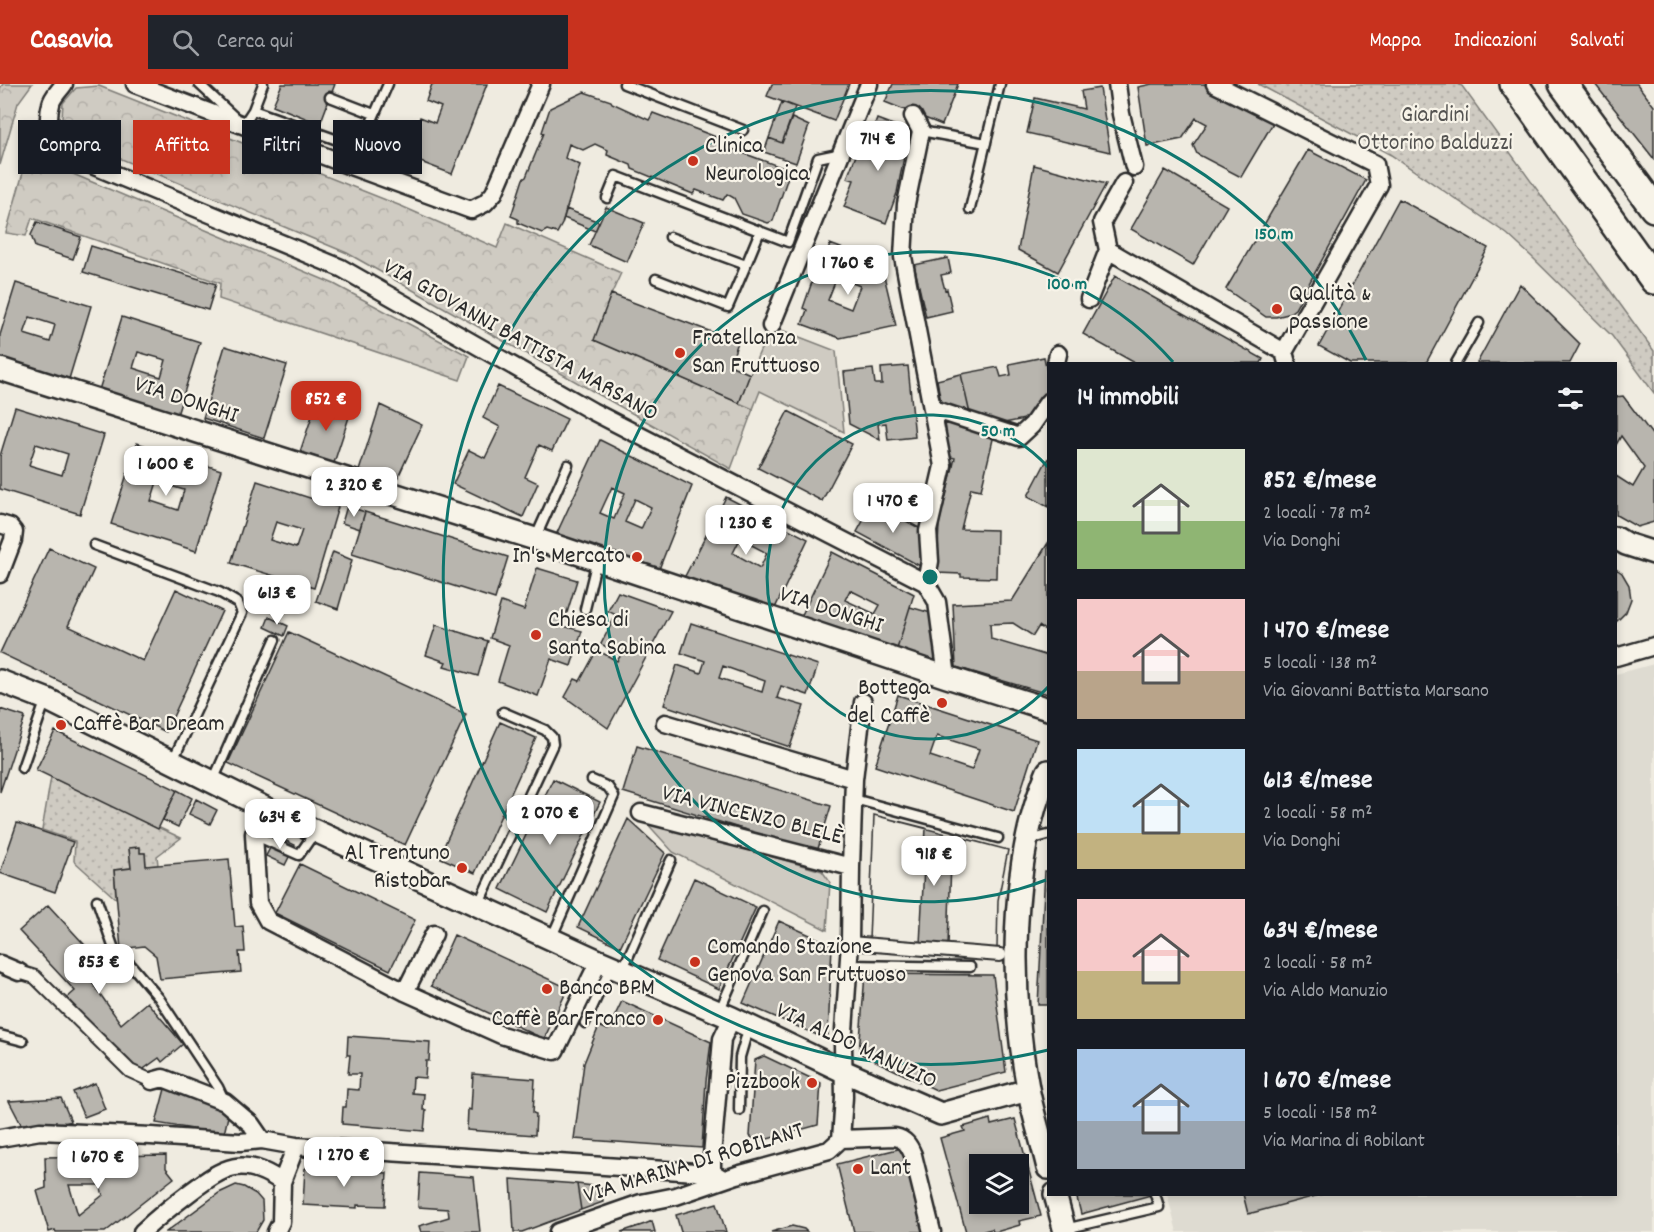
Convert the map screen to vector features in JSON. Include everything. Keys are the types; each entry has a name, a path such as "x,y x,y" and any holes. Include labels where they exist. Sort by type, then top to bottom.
{"main road":[{"path":"1514,84 1654,280"},
{"path":"1563,84 1649,196"}],"street":[{"name":"VIA GIOVANNI BATTISTA MARSANO","path":"64,84 51,102 49,129 55,143 63,153 341,268 592,411 926,583"},
{"path":"135,84 242,124"},
{"path":"372,174 471,210 485,203 494,192 541,84"},
{"path":"771,326 869,84"},
{"path":"1117,84 1121,114 1134,167"},
{"path":"1108,250 1285,358 1379,185 1375,164 1215,84"},
{"path":"917,123 906,204 903,257 943,466 928,531 930,561 926,583 937,602 947,677"},
{"path":"1089,299 1108,250 1102,222 1124,183"},
{"name":"VIA DONGHI","path":"0,369 535,539 1047,709"},
{"path":"933,409 1019,437 1047,403"},
{"path":"0,524 10,527 14,532 0,574"},
{"path":"1617,539 1654,553"},
{"path":"1617,657 1654,646"},
{"name":"VIA ALDO MANUZIO","path":"0,681 46,699 261,806 478,906 734,1019 941,1114 1028,1090"},
{"name":"VIA VINCENZO BLELÈ","path":"843,1071 850,943 854,779 863,702"},
{"path":"665,723 854,779"},
{"path":"1046,784 1027,840 1020,882 1016,956 1018,1017 1028,1090 1047,1164"},
{"path":"261,806 254,834 258,903 268,921 405,992 501,1035 555,1051 611,966"},
{"name":"VIA VINCENZO BLELÈ","path":"640,813 851,867"},
{"path":"405,992 434,934"},
{"path":"850,943 1000,955"},
{"path":"0,964 35,977 130,1071 152,1081 163,1078 225,1102 251,1124 262,1140"},
{"path":"0,1138 40,1131 240,1142 262,1140 296,1146 718,1175 712,1155 722,1039 734,1019"},
{"name":"VIA MARINA DI ROBILANT","path":"841,1139 843,1071"},
{"name":"VIA MARINA DI ROBILANT","path":"558,1232 641,1203 693,1191 718,1175 829,1150 841,1139 895,1137 903,1139 910,1146 932,1232"},
{"path":"276,1232 282,1214 282,1182 296,1146"},
{"path":"142,1232 164,1212 214,1175 227,1169 255,1168 263,1170 282,1182"},
{"path":"1056,1196 1065,1230"}],"lane":[{"path":"199,84 242,123"},
{"path":"246,120 253,110 263,84"},
{"path":"372,120 388,84"},
{"path":"624,84 743,130"},
{"path":"970,208 1000,84"},
{"path":"330,97 374,114"},
{"path":"253,110 333,138"},
{"path":"917,123 986,143"},
{"path":"607,198 616,176 788,242 818,158 842,153"},
{"path":"656,279 728,307 760,231"},
{"path":"670,237 746,265"},
{"path":"1457,362 1479,323"},
{"path":"535,539 568,465"},
{"path":"94,545 219,592 238,603 242,613 173,761"},
{"path":"585,609 597,560"},
{"path":"213,781 275,640"},
{"path":"22,768 46,699"},
{"path":"478,906 553,744 552,737 545,730 503,712"},
{"path":"551,939 614,796 608,786 592,780"},
{"path":"854,799 998,838"},
{"path":"254,834 299,855 316,831"},
{"path":"1027,840 1047,835"},
{"path":"585,1023 611,966 671,860"},
{"path":"97,900 115,952 131,965 159,998 218,1087 225,1102"},
{"name":"VIA ALDO MANUZIO","path":"739,1110 740,1057 734,1019 763,911"},
{"path":"849,965 970,967"},
{"path":"0,1035 23,1041"},
{"path":"1065,1230 1159,1207 1156,1196"}],"shaded area":[{"path":"1654,664 1654,1232 1177,1232 1168,1196 1617,1196 1617,674"}],"green space":[{"path":"3,84 32,84 18,103 0,165 0,88"},
{"name":"Giardini Ottorino Balduzzi","path":"1258,84 1458,84 1462,86 1654,351 1654,393 1612,336 1507,234 1391,155"},
{"path":"99,86 185,120 133,120 133,164 121,159 121,120 63,120 63,103 76,88"},
{"path":"230,138 242,143 242,174 320,174 497,248 507,223 621,273 595,340 753,409 731,469 347,253 157,174 230,174"},
{"path":"23,174 73,174 334,284 469,356 460,380 219,299 220,283 32,218 26,236 6,233"},
{"path":"771,326 836,351 844,432 760,391 753,409 739,403"},
{"path":"51,777 181,838 157,856 158,865 146,866 145,853 140,853 139,847 129,848 131,868 114,870 116,899 74,861 75,841 42,830"},
{"path":"644,820 822,871 830,882 827,930 673,852"}],"building":[{"path":"282,84 335,84 321,121 310,120 273,105"},
{"path":"432,84 487,84 452,174 422,163 422,120 419,120 420,117 435,123 441,107 426,101"},
{"path":"772,84 849,84 834,121 767,96"},
{"path":"893,84 958,84 942,125 885,102"},
{"path":"1152,84 1204,84 1273,123 1241,177 1197,154 1193,145 1207,124 1196,118 1182,139 1147,146 1138,87"},
{"path":"1595,84 1637,84 1654,106 1654,159"},
{"path":"1100,88 1110,152 1027,133 1035,98 1084,109 1081,91"},
{"name":"Clinica Neurologica","path":"584,92 611,101 649,120 653,113 716,137 713,142 789,170 773,221 768,223 742,214 734,198 727,194 723,200 696,190 693,194 632,169 631,165 607,155 608,150 595,144 583,150 569,144 565,158 580,165 562,224 557,233 547,230 542,233 518,223 518,219 511,216 523,179 526,177 544,133 542,132 550,108"},
{"path":"782,102 795,107 782,143 769,138"},
{"path":"792,118 809,126 796,163 764,152 769,138 782,143"},
{"path":"877,119 909,131 897,193 886,223 844,207 854,180 847,178 861,143 867,145"},
{"path":"1308,150 1366,180 1295,309 1288,314 1266,317 1226,289"},
{"path":"1034,165 1106,184 1058,272 1018,250"},
{"path":"1165,170 1227,206 1193,265 1131,229"},
{"path":"1399,199 1488,248 1427,362 1348,362 1319,346"},
{"path":"606,207 644,223 627,262 589,245"},
{"path":"566,209 599,222 595,231 564,218"},
{"path":"37,222 81,237 73,259 35,247 31,235"},
{"path":"830,244 881,263 896,326 840,338 802,324 807,310 803,308 821,257 826,258","holes":["837,277 860,286 851,309 828,300"]},
{"path":"91,246 216,284 208,310 83,272"},
{"path":"948,258 951,273 941,275 952,311 926,317 914,265"},
{"path":"1115,276 1263,359 1262,362 1133,362 1083,334"},
{"path":"16,283 91,306 69,379 0,357 0,335","holes":["30,317 55,325 50,342 24,334"]},
{"path":"1520,284 1580,344 1571,362 1478,362"},
{"name":"Fratellanza San Fruttuoso","path":"611,294 738,342 730,365 750,374 739,403 594,340"},
{"path":"122,317 200,342 177,415 99,390","holes":["138,352 166,360 161,377 133,368"]},
{"path":"225,346 287,365 264,438 203,418"},
{"path":"1044,357 1047,372 1047,401 1030,418 999,424 970,414 961,374 998,367 1001,377 1011,375 1009,364"},
{"path":"908,366 915,437 888,440 886,423 878,424 880,440 849,424 844,372 873,369 875,384 882,384 881,368"},
{"path":"961,374 970,414 941,403 937,380"},
{"path":"498,386 567,419 552,451 539,445 525,477 538,483 523,517 453,484 469,450 485,458 500,427 483,418"},
{"path":"1623,396 1654,437 1654,522 1637,527 1617,516 1617,477 1633,487 1644,468 1621,436 1617,443 1617,397"},
{"path":"317,401 351,411 334,463 300,452"},
{"path":"380,405 422,425 394,486 358,474"},
{"path":"15,407 104,435 80,514 0,489 0,456","holes":["36,444 68,454 62,475 29,465"]},
{"path":"788,411 852,444 822,501 758,468"},
{"path":"945,418 994,435 981,490 971,488 961,529 997,530 996,578 961,577 961,574 937,573 939,524 955,458 947,456"},
{"path":"600,440 692,486 659,569 556,535","holes":["612,487 625,493 614,519 600,513","635,499 651,507 641,529 625,522"]},
{"path":"137,443 221,470 196,551 111,524","holes":["157,482 184,490 178,510 151,501"]},
{"path":"1047,460 1047,506 1028,496"},
{"path":"257,481 338,507 314,588 231,563","holes":["276,522 302,530 296,548 270,540"]},
{"path":"726,497 808,539 775,608 683,580","holes":["740,539 767,553 760,568 733,553"]},
{"path":"873,503 921,529 923,560 920,566 857,532"},
{"path":"347,506 365,512 360,529 342,523"},
{"path":"365,512 508,557 495,599 352,554"},
{"path":"1047,545 1047,631 1039,626 1033,636 1013,623 990,624 991,639 1045,655 1047,651 1047,694 956,667 953,604 1012,601"},
{"path":"49,548 94,569 68,626 143,661 176,589 222,611 166,732 0,653"},
{"path":"333,552 352,560 338,609 316,601"},
{"path":"832,552 914,594 897,649 800,619","holes":["850,590 880,605 875,614 845,600"]},
{"name":"Chiesa di Santa Sabina","path":"537,568 577,580 563,626 582,631 571,666 551,659 538,696 498,681 509,645 490,638 501,602 524,610"},
{"path":"1617,570 1622,573 1629,585 1631,599 1626,612 1617,621"},
{"path":"618,592 671,611 608,728 565,697 575,679 580,681 597,650 617,661 621,655 601,644 616,615 608,611"},
{"path":"910,607 931,613 936,662 897,649"},
{"path":"269,617 288,626 284,636 265,627"},
{"path":"691,623 818,665 808,695 781,686 777,698 804,706 790,747 664,705 677,665 701,673 705,661 681,653","holes":["723,666 765,681 762,692 719,678"]},
{"path":"436,625 488,641 478,676 444,666 446,662 426,655"},
{"path":"289,632 466,714 405,845 228,763"},
{"path":"898,695 1037,740 1014,812 875,766","holes":["937,736 979,749 972,770 930,756"]},
{"path":"0,709 25,717 0,792"},
{"path":"500,722 536,738 475,873 439,857"},
{"path":"55,731 177,790 158,829 36,770"},
{"path":"637,746 831,806 817,852 623,792"},
{"path":"553,779 600,802 547,912 500,889"},
{"path":"177,790 192,798 178,827 163,820"},
{"path":"196,799 217,810 210,824 189,814"},
{"path":"874,815 926,828 920,944 869,940"},
{"path":"874,815 1008,850 998,900 997,948 869,940"},
{"path":"628,819 665,853 620,947 578,927"},
{"path":"17,823 73,842 55,892 0,873"},
{"path":"952,835 1008,850 998,900 997,948 948,945"},
{"path":"276,836 295,845 285,865 266,856"},
{"path":"140,847 140,853 145,853 146,866 229,859 235,927 243,926 245,952 239,952 241,972 160,979 156,956 144,946 121,949 114,870 131,868 129,848"},
{"path":"300,864 415,920 390,970 275,913"},
{"path":"1045,871 1047,871 1047,1005 1038,1005"},
{"path":"694,878 756,907 719,989 657,960"},
{"path":"48,905 106,968 91,981 121,1024 147,1002 183,1044 162,1062 159,1058 138,1073 116,1055 67,998 75,991 19,931"},
{"path":"779,921 832,945 828,1035 817,1035 743,1003"},
{"path":"454,935 568,988 544,1039 431,986"},
{"path":"865,974 993,975 1006,1072 936,1090 859,1053"},
{"path":"622,1001 711,1042 702,1148 574,1139 584,1063 599,1026 608,1030"},
{"path":"348,1036 430,1042 425,1078 413,1077 412,1093 424,1094 423,1110 426,1110 424,1131 342,1124 347,1089 359,1090 360,1074 348,1074 350,1055 347,1055"},
{"path":"764,1056 821,1083 818,1125 757,1142 750,1136 755,1060"},
{"path":"473,1074 535,1079 533,1113 536,1114 535,1135 467,1130 468,1109 471,1110"},
{"path":"95,1083 105,1109 84,1117 73,1092"},
{"path":"166,1085 229,1112 224,1134 156,1123"},
{"path":"61,1098 71,1121 62,1124 21,1124 9,1101"},
{"path":"990,1119 991,1125 1015,1119 1024,1154 969,1154 969,1214 1029,1214 1029,1171 1041,1216 1019,1221 1020,1225 996,1232 992,1229 966,1232 940,1138 965,1131 963,1127"},
{"path":"902,1148 924,1232 854,1232 837,1164"},
{"path":"166,1155 166,1168 174,1178 105,1232 56,1232 55,1230 49,1232 37,1191 46,1188 45,1157","holes":["69,1185 100,1185 103,1195 78,1215"]},
{"path":"305,1168 387,1173 385,1206 357,1205 357,1208 303,1205"},
{"path":"420,1173 474,1177 480,1232 421,1232 419,1226 449,1217 448,1209 418,1207"},
{"path":"511,1179 577,1184 581,1210 522,1232 514,1232"},
{"path":"577,1184 601,1187 603,1202 581,1210"},
{"path":"236,1185 256,1194 262,1201 263,1220 256,1232 166,1232 219,1193"},
{"path":"1076,1196 1147,1196 1081,1214"},
{"path":"1244,1196 1316,1196 1248,1214"},
{"path":"717,1203 726,1232 681,1232 676,1215"},
{"path":"652,1221 655,1232 621,1232 645,1224"},
{"path":"792,1226 807,1232 771,1232"}],"place":[{"name":"Clinica Neurologica","path":"693,161"},
{"name":"Qualità & passione","path":"1277,309"},
{"name":"Fratellanza San Fruttuoso","path":"680,353"},
{"name":"In's Mercato","path":"637,557"},
{"name":"Chiesa di Santa Sabina","path":"536,635"},
{"name":"Bottega del Caffè","path":"942,703"},
{"name":"Caffè Bar Dream","path":"61,725"},
{"name":"Al Trentuno Ristobar","path":"462,868"},
{"name":"Comando Stazione Genova San Fruttuoso","path":"695,962"},
{"name":"Banco BPM","path":"547,989"},
{"name":"Caffè Bar Franco","path":"658,1020"},
{"name":"Pizzbook","path":"812,1083"},
{"name":"Lant","path":"858,1169"}]}
